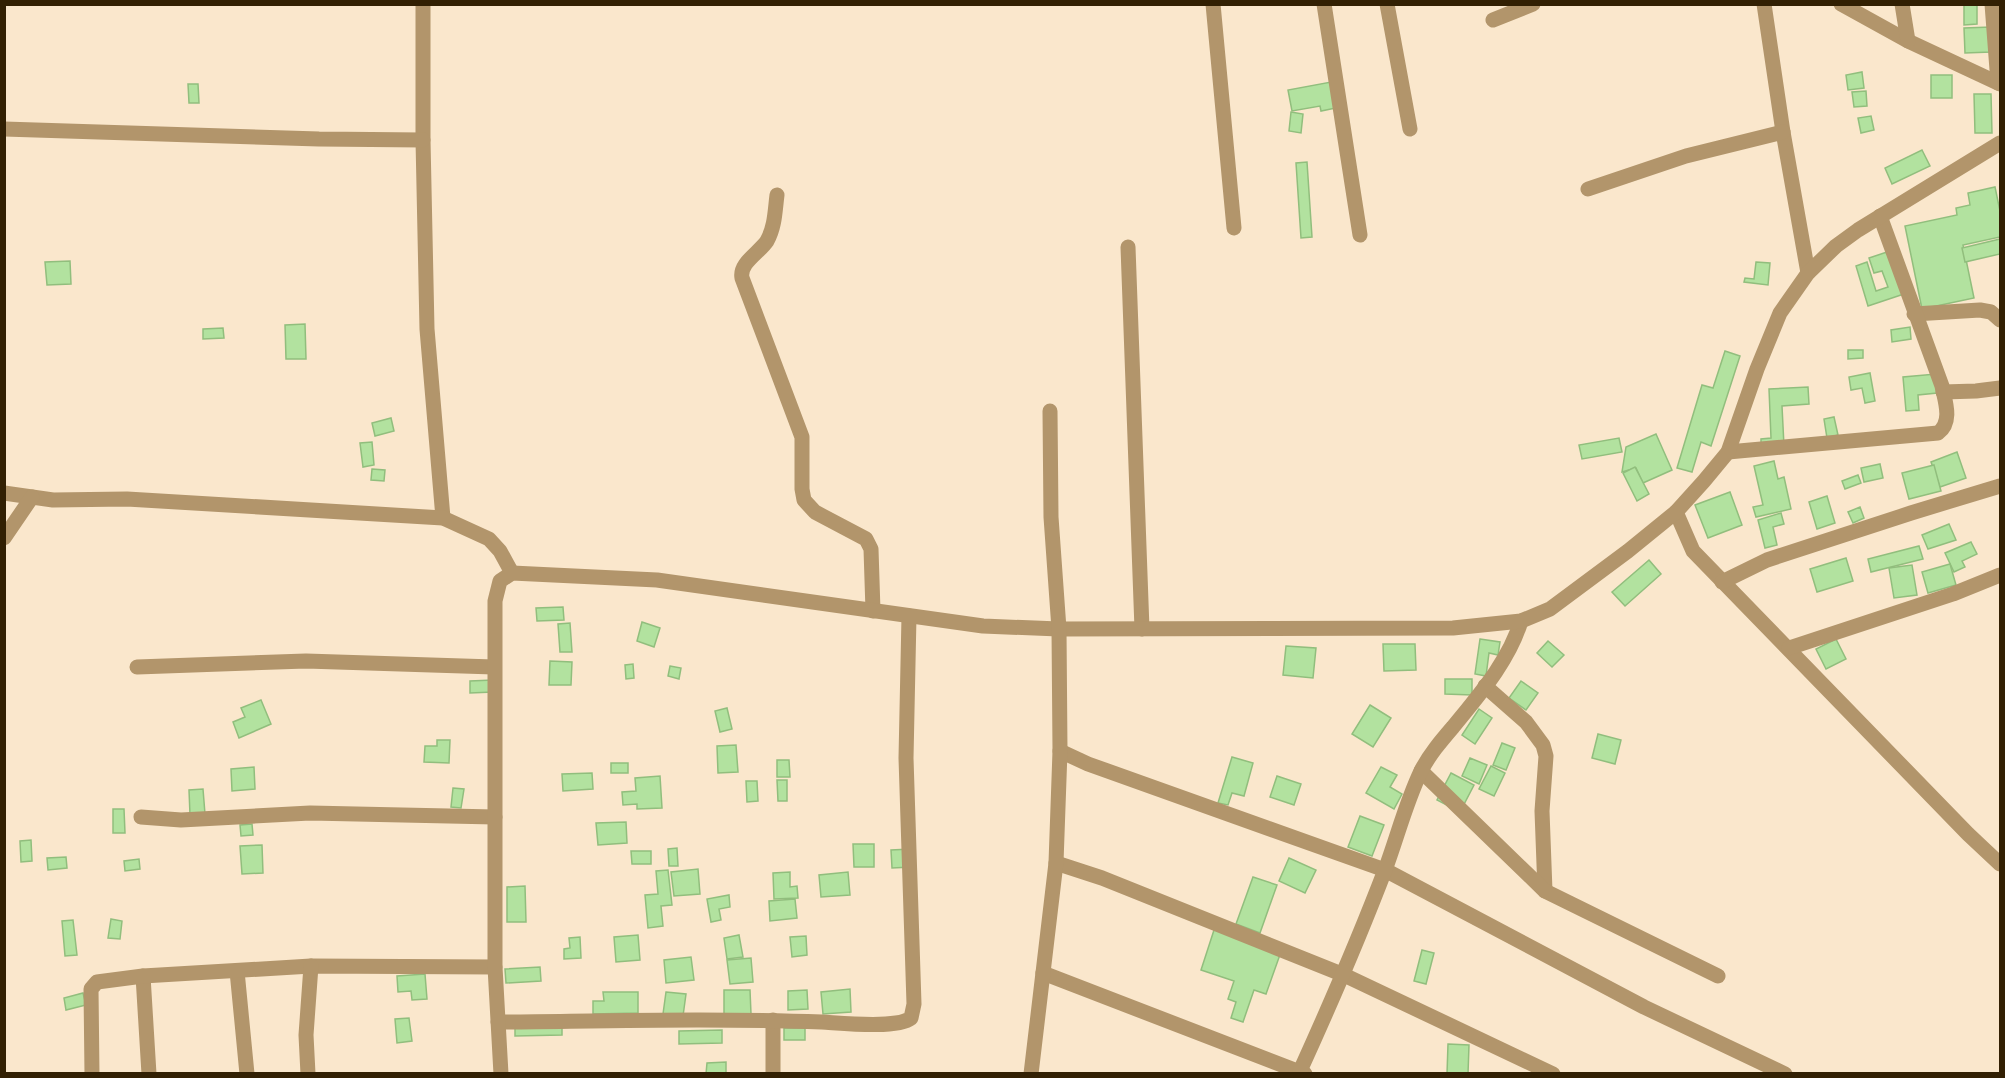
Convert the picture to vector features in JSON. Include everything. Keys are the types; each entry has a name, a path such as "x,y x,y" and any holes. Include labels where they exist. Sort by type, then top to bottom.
{"street":[{"path":"423,4 427,329 443,518"},
{"path":"1214,4 1234,228"},
{"path":"1324,4 1360,235"},
{"path":"1387,4 1410,129"},
{"path":"1493,20 1533,4"},
{"path":"1764,4 1808,273"},
{"path":"1841,4 1908,41 2000,84"},
{"path":"1902,4 1908,41"},
{"path":"1992,4 2000,84"},
{"path":"4,129 423,140"},
{"path":"1588,189 1686,156 1784,132"},
{"path":"501,1074 495,967 495,601 500,581 512,573 657,580 983,626 1059,629 1454,628 1521,621 1550,609 1676,512 1728,452 1768,339 1780,313 1808,273 1836,246 1858,230 2001,143"},
{"path":"777,195 774,226 767,241 743,266 742,278 802,437 804,500 815,512 866,539 869,543 873,611"},
{"path":"1728,452 1938,433 1945,428 1947,422 1943,392 1881,216"},
{"path":"1128,247 1142,629"},
{"path":"1914,314 1980,310 1991,312 2001,320"},
{"path":"1943,392 2001,388"},
{"path":"1031,1074 1056,863 1060,751 1059,629 1051,517 1050,411"},
{"path":"1722,582 1767,560 2001,486"},
{"path":"4,494 53,500 127,499 443,518 489,539 500,551 512,573"},
{"path":"4,538 32,497"},
{"path":"1676,512 1693,551 1968,834 2001,864"},
{"path":"1789,648 1953,594 2001,575"},
{"path":"498,1022 773,1020 884,1024 906,1022 911,1018 914,1004 906,758 909,616"},
{"path":"1043,973 1303,1072 1344,975 1421,771 1433,751 1508,653 1521,621"},
{"path":"138,667 306,661 494,667"},
{"path":"1485,686 1526,722 1543,745 1546,756 1542,811 1545,891"},
{"path":"1060,751 1099,768 1385,870 1644,1007 1785,1074"},
{"path":"1421,771 1545,891 1718,976"},
{"path":"141,817 181,820 309,813 495,817"},
{"path":"1056,863 1102,878 1344,975 1553,1074"},
{"path":"92,1074 91,989 97,982 143,976 311,966 495,967"},
{"path":"308,1074 306,1035 311,966"},
{"path":"237,971 247,1074"},
{"path":"143,976 149,1074"},
{"path":"773,1020 773,1074"}],"building":[{"path":"1964,4 1977,4 1977,24 1964,25"},
{"path":"1991,27 1991,52 1965,53 1964,28"},
{"path":"1862,72 1864,88 1848,90 1846,75"},
{"path":"1931,75 1952,75 1952,98 1931,98"},
{"path":"1331,82 1336,108 1321,111 1320,106 1292,111 1288,90"},
{"path":"188,84 198,84 199,103 189,103"},
{"path":"1866,91 1867,106 1854,107 1852,92"},
{"path":"1974,94 1991,94 1992,133 1975,133"},
{"path":"1291,112 1303,114 1301,133 1289,131"},
{"path":"1871,116 1874,130 1861,133 1858,118"},
{"path":"1922,150 1930,166 1892,184 1885,168"},
{"path":"1307,162 1312,237 1301,238 1296,163"},
{"path":"1995,187 2000,211 2000,237 1963,245 1974,298 1922,309 1905,226 1957,215 1956,208 1970,205 1968,193"},
{"path":"2000,239 2000,254 1965,262 1962,248"},
{"path":"1890,251 1904,294 1868,306 1856,266 1867,262 1876,291 1888,287 1882,271 1874,273 1869,258"},
{"path":"70,261 71,284 47,285 45,262"},
{"path":"1756,262 1770,263 1768,285 1744,282 1745,278 1754,279"},
{"path":"305,324 306,359 286,359 285,325"},
{"path":"1910,327 1911,339 1892,342 1891,330"},
{"path":"223,328 224,338 203,339 203,329"},
{"path":"1848,350 1863,350 1863,358 1848,359"},
{"path":"1725,351 1740,356 1711,446 1701,442 1692,472 1677,468 1702,385 1713,388"},
{"path":"1870,373 1875,401 1865,403 1862,388 1851,390 1849,377"},
{"path":"1936,374 1937,393 1918,395 1919,410 1906,411 1903,377"},
{"path":"1808,387 1809,404 1782,406 1784,446 1761,447 1761,439 1771,438 1769,389"},
{"path":"1834,417 1838,435 1827,438 1824,419"},
{"path":"391,418 394,431 375,436 372,423"},
{"path":"1656,434 1672,470 1643,483 1636,468 1622,472 1626,447"},
{"path":"1619,438 1622,452 1582,459 1579,445"},
{"path":"372,442 374,465 363,467 360,443"},
{"path":"1957,452 1966,478 1940,487 1931,462"},
{"path":"1774,461 1778,479 1784,477 1791,509 1756,517 1753,507 1763,505 1754,466"},
{"path":"1880,464 1883,478 1864,482 1861,468"},
{"path":"1934,465 1941,491 1909,499 1902,473"},
{"path":"1635,467 1649,494 1637,501 1623,473"},
{"path":"372,469 385,470 384,481 371,480"},
{"path":"1858,475 1861,483 1845,489 1842,481"},
{"path":"1730,492 1742,525 1708,538 1695,505"},
{"path":"1827,496 1835,523 1817,529 1809,502"},
{"path":"1860,507 1864,518 1853,523 1848,512"},
{"path":"1781,513 1784,524 1773,527 1777,545 1765,548 1758,520"},
{"path":"1949,524 1956,540 1928,549 1922,535"},
{"path":"1971,542 1977,554 1962,561 1965,567 1954,572 1945,553"},
{"path":"1919,546 1923,559 1871,572 1868,559"},
{"path":"1846,558 1853,581 1817,592 1810,569"},
{"path":"1649,560 1661,574 1625,606 1612,592"},
{"path":"1950,564 1956,585 1928,593 1922,572"},
{"path":"1912,565 1917,595 1894,598 1889,568"},
{"path":"563,607 564,620 537,621 536,608"},
{"path":"642,622 660,628 654,647 637,641"},
{"path":"570,623 572,652 560,652 558,624"},
{"path":"1480,639 1500,642 1498,655 1489,653 1486,676 1475,674"},
{"path":"1836,639 1846,659 1826,669 1816,649"},
{"path":"1548,641 1564,655 1552,667 1537,653"},
{"path":"1383,644 1415,644 1416,670 1384,671"},
{"path":"1286,646 1316,648 1313,678 1283,675"},
{"path":"550,661 572,662 571,685 549,685"},
{"path":"633,664 634,678 626,679 625,665"},
{"path":"670,666 681,668 679,679 668,676"},
{"path":"1445,679 1472,679 1472,695 1445,694"},
{"path":"493,680 493,692 470,693 470,681"},
{"path":"1521,681 1538,693 1526,710 1509,698"},
{"path":"261,700 271,724 239,738 233,722 245,717 241,708"},
{"path":"1370,705 1391,718 1373,747 1352,734"},
{"path":"727,708 732,729 720,732 715,711"},
{"path":"1479,709 1492,718 1475,744 1462,735"},
{"path":"1598,734 1621,740 1615,764 1592,758"},
{"path":"437,740 450,740 449,763 424,762 425,746 437,746"},
{"path":"1502,743 1515,748 1506,770 1493,765"},
{"path":"736,745 738,772 718,773 717,746"},
{"path":"1232,757 1253,763 1244,796 1232,793 1228,805 1218,803"},
{"path":"1470,758 1487,765 1479,784 1462,776"},
{"path":"777,760 789,760 790,777 777,777"},
{"path":"611,763 628,763 628,773 611,773"},
{"path":"1491,766 1505,773 1494,796 1479,789"},
{"path":"254,767 255,789 232,791 231,769"},
{"path":"1381,767 1397,775 1390,787 1402,794 1394,809 1366,793"},
{"path":"592,773 593,789 563,791 562,774"},
{"path":"1451,773 1474,785 1460,812 1437,800"},
{"path":"660,776 662,808 637,809 637,804 623,805 622,792 636,791 635,778"},
{"path":"1277,776 1301,784 1294,805 1270,797"},
{"path":"777,780 787,780 787,801 778,801"},
{"path":"746,781 757,781 758,801 747,802"},
{"path":"453,788 464,789 461,808 451,807"},
{"path":"203,789 205,814 190,815 189,790"},
{"path":"113,809 124,809 125,833 113,833"},
{"path":"1360,816 1384,825 1372,856 1348,847"},
{"path":"626,822 627,843 598,845 596,823"},
{"path":"252,824 253,835 241,836 240,825"},
{"path":"31,840 32,861 21,862 20,841"},
{"path":"853,844 874,844 874,867 854,867"},
{"path":"262,845 263,873 242,874 240,846"},
{"path":"677,848 678,866 669,866 668,849"},
{"path":"911,849 912,867 892,868 891,850"},
{"path":"631,851 651,851 651,864 632,864"},
{"path":"66,857 67,868 48,870 47,858"},
{"path":"1289,858 1316,870 1305,893 1279,881"},
{"path":"139,859 140,869 125,871 124,861"},
{"path":"698,869 700,894 674,896 671,872"},
{"path":"668,870 672,905 661,906 663,926 648,928 645,895 658,894 656,871"},
{"path":"790,872 790,887 797,886 798,898 774,899 773,873"},
{"path":"848,872 850,895 821,897 819,875"},
{"path":"1253,877 1277,885 1260,933 1236,924"},
{"path":"525,886 526,922 507,922 507,887"},
{"path":"729,895 730,907 719,909 721,920 711,922 707,899"},
{"path":"795,899 797,918 770,921 769,901"},
{"path":"111,919 122,921 120,939 108,938"},
{"path":"73,920 77,955 65,956 62,921"},
{"path":"1215,927 1282,949 1266,994 1254,990 1243,1022 1231,1018 1236,1002 1228,999 1234,981 1201,970"},
{"path":"638,935 640,960 616,962 614,937"},
{"path":"739,935 743,957 727,959 724,938"},
{"path":"806,936 807,955 792,957 790,937"},
{"path":"580,937 581,958 564,959 564,949 570,948 569,938"},
{"path":"1422,950 1434,953 1426,984 1414,981"},
{"path":"691,957 694,980 666,983 664,960"},
{"path":"751,958 753,982 730,984 727,960"},
{"path":"540,967 541,981 506,983 505,969"},
{"path":"425,974 427,999 412,1000 411,991 398,992 397,976"},
{"path":"850,989 851,1012 823,1014 821,992"},
{"path":"724,990 750,990 751,1014 724,1014"},
{"path":"807,990 808,1009 788,1010 788,991"},
{"path":"603,992 638,992 638,1013 593,1014 593,1001 604,1001"},
{"path":"666,992 686,994 683,1016 663,1014"},
{"path":"83,993 86,1005 66,1010 64,998"},
{"path":"409,1018 412,1041 397,1043 395,1019"},
{"path":"562,1021 562,1035 515,1036 515,1022"},
{"path":"784,1028 805,1028 805,1040 784,1040"},
{"path":"722,1030 722,1043 679,1044 679,1031"},
{"path":"1448,1044 1469,1045 1468,1074 1447,1074"},
{"path":"726,1062 726,1074 706,1074 707,1063"}]}
